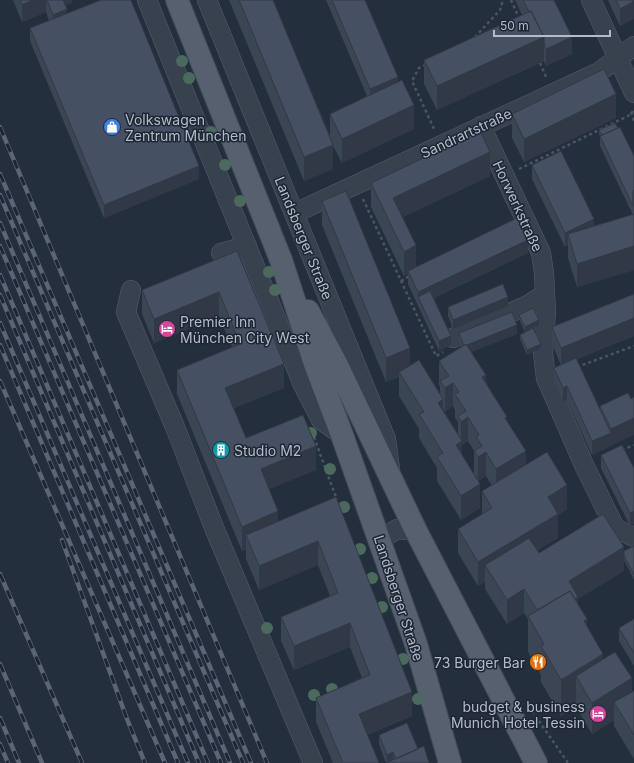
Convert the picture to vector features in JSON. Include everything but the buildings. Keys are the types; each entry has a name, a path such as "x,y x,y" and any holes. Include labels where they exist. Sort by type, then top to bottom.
{"main road":[{"name":"Landsberger Straße","path":"177,0 281,260 314,364 342,435 416,644 450,763"},
{"name":"Landsberger Straße","path":"281,260 336,364 416,531 536,763"},
{"path":"520,732 554,763"}],"street":[{"path":"147,0 303,385 321,420 342,435"},
{"name":"Landsberger Straße","path":"207,0 386,439 391,479"},
{"path":"591,0 634,93"},
{"name":"Sandrartstraße","path":"294,213 599,72 634,46"},
{"name":"Horwerkstraße","path":"481,126 541,253 546,303 543,353 546,378 584,464 615,528 634,537"},
{"path":"221,253 268,227"},
{"path":"131,290 126,312 175,427 215,530 313,763"},
{"path":"453,338 528,305 546,303"},
{"path":"380,540 397,530 416,531"}],"path":[{"path":"473,40 485,29 500,10 503,0"},
{"path":"511,0 521,22"},
{"path":"432,62 418,68 412,81 441,144"},
{"path":"504,176 632,114"},
{"path":"356,184 436,356 456,346 453,338"},
{"path":"400,281 414,274"},
{"path":"576,368 634,346"},
{"path":"314,436 338,504"},
{"path":"620,451 634,445"}],"railway":[{"path":"0,127 267,763"},
{"path":"0,174 251,763"},
{"path":"0,195 243,763"},
{"path":"0,223 230,763"},
{"path":"0,246 221,763"},
{"path":"0,275 208,763"},
{"path":"0,295 199,763"},
{"path":"0,323 188,763"},
{"path":"0,345 178,763"},
{"path":"0,381 165,763"},
{"path":"62,540 127,719 145,763"},
{"path":"0,574 82,763"},
{"path":"0,664 42,763"},
{"path":"0,718 19,763"},
{"path":"0,744 8,763"}],"place":[{"name":"Volkswagen Zentrum München","path":"112,127"},
{"name":"Premier Inn München City West","path":"167,329"},
{"name":"Studio M2","path":"221,450"},
{"name":"73 Burger Bar","path":"538,662"},
{"name":"budget & business Munich Hotel Tessin","path":"598,714"}]}
